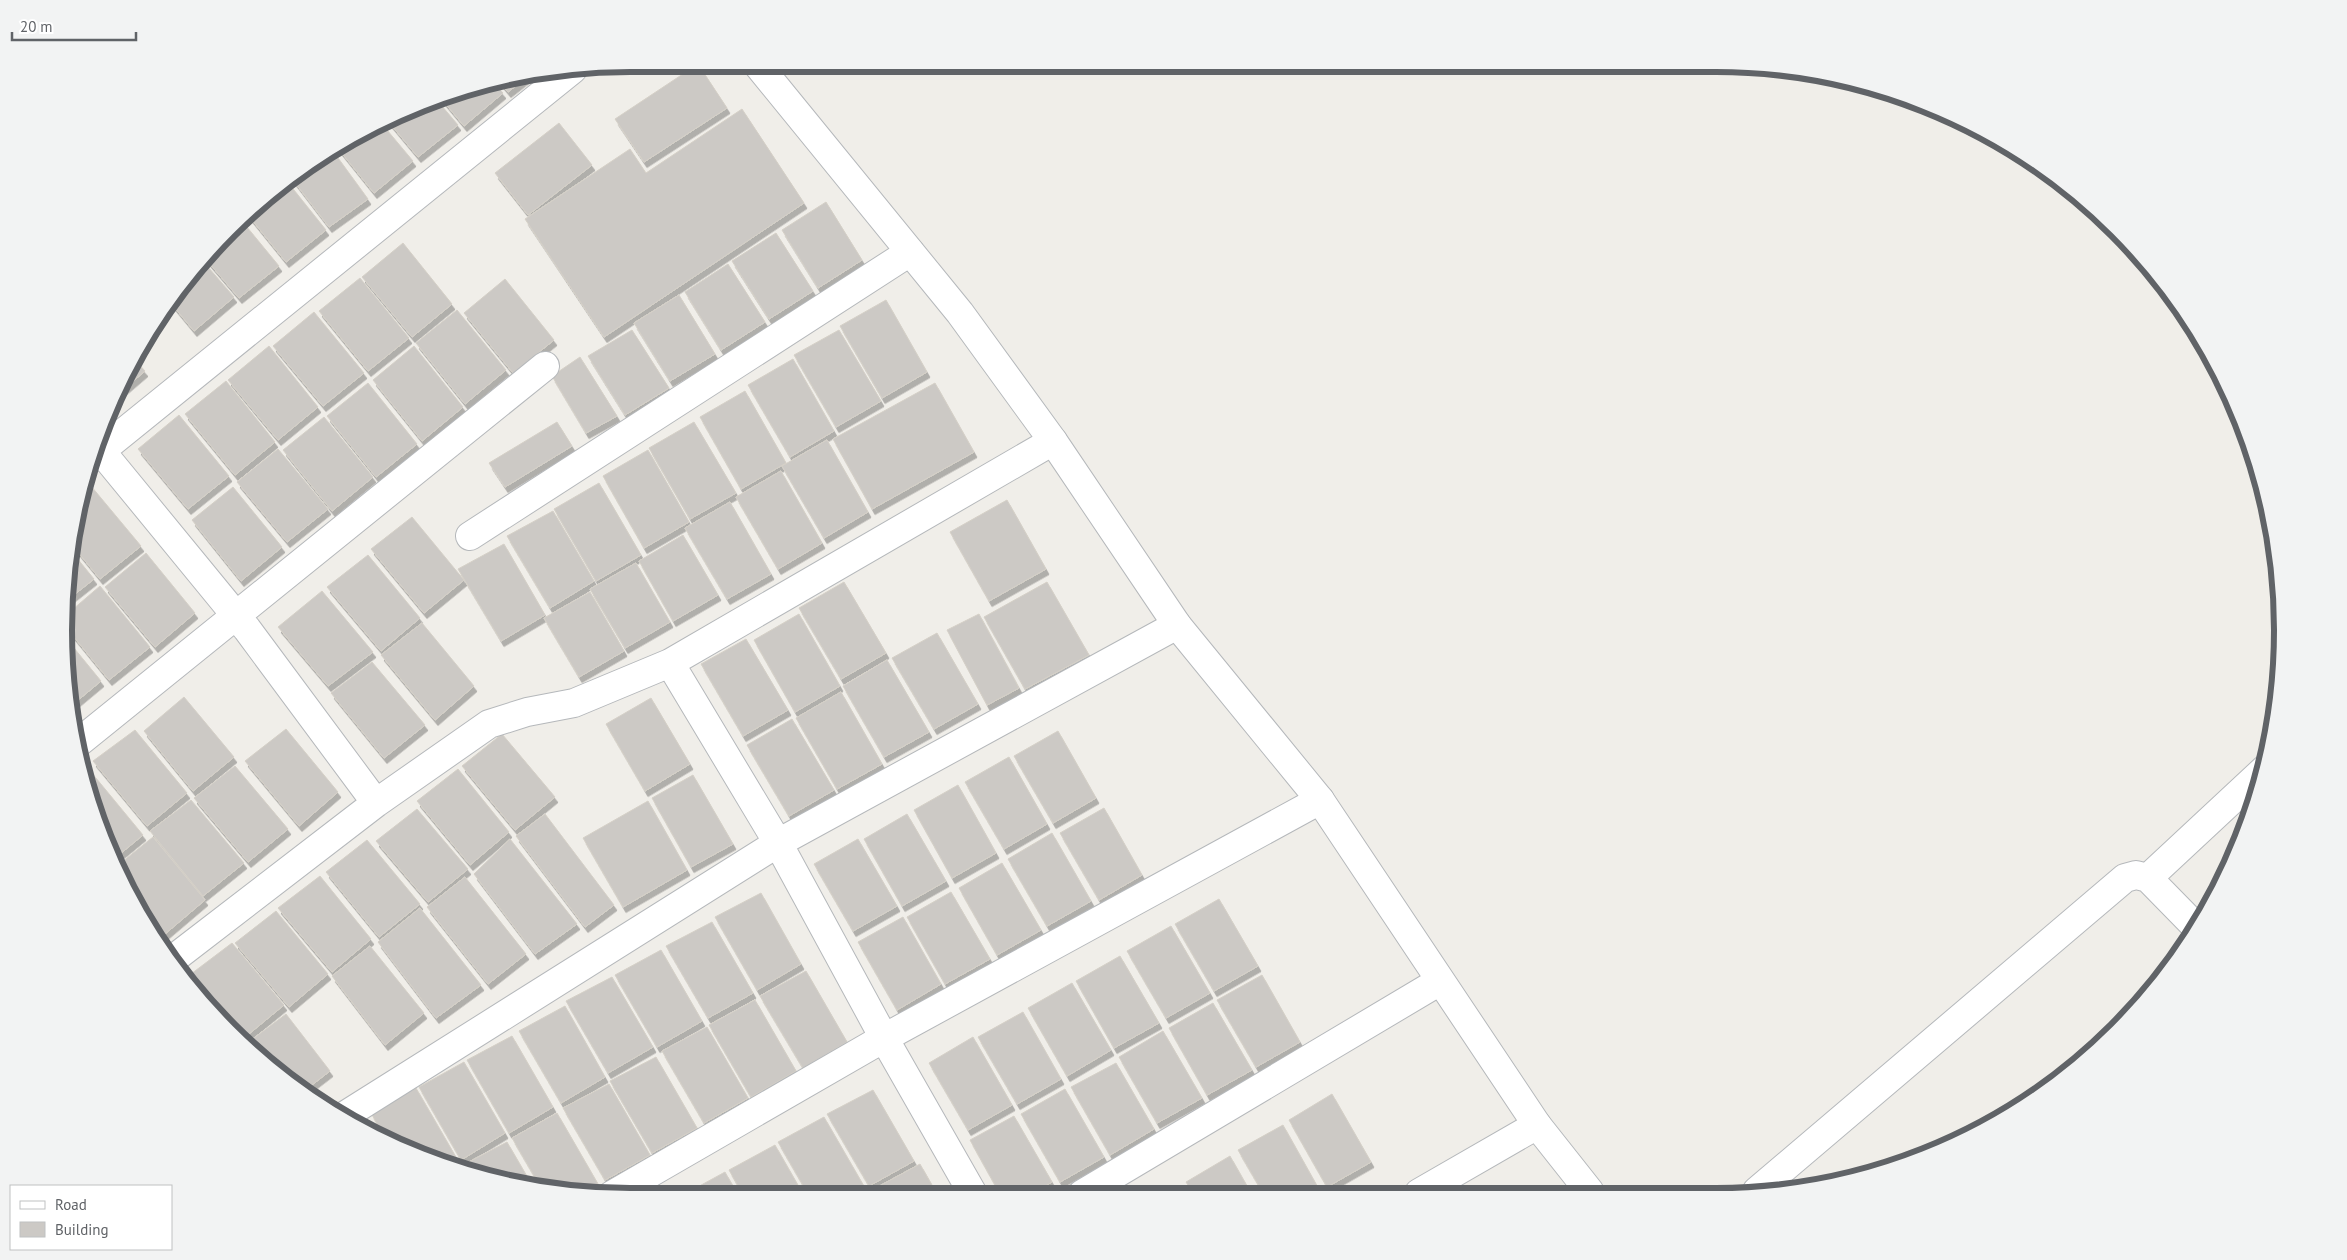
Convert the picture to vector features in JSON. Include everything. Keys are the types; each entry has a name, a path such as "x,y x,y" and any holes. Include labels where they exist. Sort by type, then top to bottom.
{"street":[{"path":"764,72 960,313 1053,441 1177,625 1320,800 1537,1125 1587,1188"},
{"path":"103,448 564,76"},
{"path":"470,536 910,252"},
{"path":"83,739 545,366"},
{"path":"178,956 376,803 490,724 527,712 574,703 670,663 1053,441"},
{"path":"100,458 236,615 376,803"},
{"path":"350,1112 778,843 1177,625"},
{"path":"670,663 778,843 884,1038 970,1188"},
{"path":"2148,878 2254,779"},
{"path":"625,1188 884,1038 1320,800"},
{"path":"1765,1185 2125,878 2136,875 2148,878 2192,923"},
{"path":"1092,1188 1440,981"},
{"path":"1426,1188 1537,1125"}],"building":[{"path":"686,72 703,72 727,108 644,162 615,119"},
{"path":"519,83 508,92 504,87"},
{"path":"499,88 503,93 464,126 446,104"},
{"path":"442,106 458,125 418,157 392,126"},
{"path":"742,109 804,203 604,337 525,219 630,149 646,173"},
{"path":"559,123 592,165 528,215 495,173"},
{"path":"386,129 413,161 374,193 342,153"},
{"path":"337,156 368,199 329,227 296,184"},
{"path":"292,187 326,230 286,262 252,220"},
{"path":"826,202 862,260 818,288 782,230"},
{"path":"246,226 279,266 239,298 210,264"},
{"path":"776,233 813,291 769,319 732,261"},
{"path":"403,243 452,304 412,337 362,277"},
{"path":"728,264 765,322 721,350 685,292"},
{"path":"208,266 234,297 194,331 175,308"},
{"path":"360,278 409,338 368,371 319,311"},
{"path":"505,279 554,340 513,373 464,313"},
{"path":"679,295 715,354 670,381 634,323"},
{"path":"886,300 927,372 882,398 840,326"},
{"path":"457,310 506,370 465,404 416,343"},
{"path":"314,312 364,373 323,406 273,346"},
{"path":"632,330 669,388 625,415 588,356"},
{"path":"839,330 881,401 836,427 794,355"},
{"path":"269,346 318,407 278,440 228,380"},
{"path":"414,346 463,407 422,441 373,380"},
{"path":"580,357 617,416 586,433 552,376"},
{"path":"793,359 834,431 790,457 748,385"},
{"path":"140,365 145,371 129,384"},
{"path":"226,381 275,442 235,475 185,414"},
{"path":"368,383 417,444 376,477 327,416"},
{"path":"935,383 974,452 872,509 833,439"},
{"path":"745,391 786,463 741,489 700,417"},
{"path":"179,415 229,476 188,509 138,449"},
{"path":"324,417 373,477 332,511 283,450"},
{"path":"557,422 572,446 505,487 489,463"},
{"path":"694,422 736,493 690,519 649,448"},
{"path":"827,440 868,512 824,538 782,466"},
{"path":"278,449 328,509 287,542 237,482"},
{"path":"648,450 689,522 644,548 603,476"},
{"path":"781,471 822,543 778,569 736,497"},
{"path":"599,483 641,555 596,581 554,509"},
{"path":"91,486 141,546 100,579 78,552"},
{"path":"233,487 282,547 241,581 192,520"},
{"path":"1007,500 1046,569 989,601 950,532"},
{"path":"730,502 771,574 727,599 685,528"},
{"path":"553,511 594,581 550,608 507,536"},
{"path":"412,517 464,580 424,613 371,549"},
{"path":"683,535 718,595 673,621 639,561"},
{"path":"504,544 545,615 501,641 458,569"},
{"path":"146,553 195,613 155,647 105,587"},
{"path":"368,555 420,618 381,651 327,587"},
{"path":"77,558 94,579 74,595"},
{"path":"636,563 670,622 625,648 590,589"},
{"path":"844,582 886,653 841,679 799,608"},
{"path":"1047,582 1089,655 1025,689 984,617"},
{"path":"100,586 150,647 109,680 72,635 73,609"},
{"path":"322,591 373,652 328,686 278,627"},
{"path":"590,592 624,651 579,677 544,618"},
{"path":"799,614 840,686 795,712 754,640"},
{"path":"979,614 1019,688 987,705 947,630"},
{"path":"422,623 474,686 435,720 381,655"},
{"path":"937,633 978,704 934,729 892,658"},
{"path":"746,639 788,710 743,736 701,664"},
{"path":"73,647 101,681 77,701"},
{"path":"887,660 929,732 884,757 843,686"},
{"path":"372,662 425,725 384,758 331,693"},
{"path":"841,692 882,764 837,789 796,718"},
{"path":"184,697 234,757 193,791 144,731"},
{"path":"651,698 690,764 645,791 606,724"},
{"path":"792,719 834,790 789,816 747,745"},
{"path":"286,729 338,792 299,826 245,761"},
{"path":"135,730 187,793 147,826 93,761"},
{"path":"1058,731 1096,798 1053,823 1014,756"},
{"path":"502,734 555,797 515,830 462,766"},
{"path":"1009,757 1047,824 1004,849 965,782"},
{"path":"235,766 288,829 248,862 194,798"},
{"path":"458,769 509,832 470,865 417,801"},
{"path":"91,772 143,835 120,854 102,809"},
{"path":"693,775 733,844 691,867 652,798"},
{"path":"958,785 996,853 952,878 914,810"},
{"path":"191,800 244,863 203,896 150,831"},
{"path":"648,801 687,870 623,907 583,838"},
{"path":"1104,808 1142,875 1099,900 1060,833"},
{"path":"417,809 468,869 428,902 376,841"},
{"path":"545,814 614,905 585,927 516,836"},
{"path":"907,814 946,881 902,906 864,839"},
{"path":"1052,833 1091,901 1047,926 1008,859"},
{"path":"153,837 205,900 165,934 147,909 123,861"},
{"path":"510,839 577,924 535,954 474,874"},
{"path":"858,839 897,906 853,931 814,864"},
{"path":"367,840 420,904 379,937 326,872"},
{"path":"1002,863 1041,930 997,955 959,888"},
{"path":"320,876 371,939 332,972 278,908"},
{"path":"465,877 526,954 488,984 427,907"},
{"path":"951,892 990,959 945,984 907,917"},
{"path":"761,893 801,964 757,990 715,917"},
{"path":"1219,899 1258,966 1214,991 1175,924"},
{"path":"420,908 481,985 436,1018 378,942"},
{"path":"276,911 328,974 289,1007 235,943"},
{"path":"903,917 941,984 897,1010 858,942"},
{"path":"712,922 753,993 708,1018 666,946"},
{"path":"1171,926 1210,993 1166,1018 1127,951"},
{"path":"232,943 284,1005 248,1035 211,998 192,974"},
{"path":"370,946 424,1013 385,1045 332,976"},
{"path":"661,950 702,1021 657,1047 615,975"},
{"path":"1120,956 1159,1023 1114,1048 1076,981"},
{"path":"806,971 847,1042 803,1068 760,996"},
{"path":"1262,975 1300,1042 1256,1067 1217,1000"},
{"path":"612,977 653,1047 608,1073 566,1001"},
{"path":"1072,983 1111,1050 1067,1076 1028,1008"},
{"path":"755,1000 796,1071 751,1097 709,1025"},
{"path":"1213,1003 1252,1070 1207,1095 1169,1028"},
{"path":"565,1006 605,1077 561,1103 519,1031"},
{"path":"1023,1012 1061,1079 1017,1104 978,1037"},
{"path":"286,1014 330,1071 310,1086 252,1039"},
{"path":"707,1027 748,1098 704,1123 662,1051"},
{"path":"1163,1031 1202,1098 1157,1123 1119,1057"},
{"path":"512,1036 553,1107 509,1133 467,1060"},
{"path":"973,1037 1012,1105 968,1130 929,1063"},
{"path":"656,1057 697,1128 652,1153 610,1081"},
{"path":"464,1062 505,1133 461,1160 419,1087"},
{"path":"1116,1063 1154,1129 1110,1155 1071,1087"},
{"path":"609,1084 650,1155 605,1180 563,1108"},
{"path":"416,1088 457,1159 417,1145 379,1128 371,1113"},
{"path":"1065,1089 1104,1157 1060,1182 1021,1114"},
{"path":"873,1090 914,1161 869,1186 827,1114"},
{"path":"1332,1094 1371,1162 1327,1187 1289,1120"},
{"path":"557,1113 598,1184 594,1186 536,1180 512,1138"},
{"path":"1014,1116 1052,1182 1042,1188 997,1188 970,1140"},
{"path":"824,1117 865,1188 805,1188 778,1142"},
{"path":"1283,1125 1318,1188 1260,1188 1238,1150"},
{"path":"507,1142 528,1178 486,1169 467,1163"},
{"path":"775,1145 800,1188 739,1188 729,1170"},
{"path":"1230,1156 1248,1188 1190,1188 1186,1182"},
{"path":"920,1164 934,1188 876,1188"},
{"path":"725,1172 734,1188 696,1188"}]}
